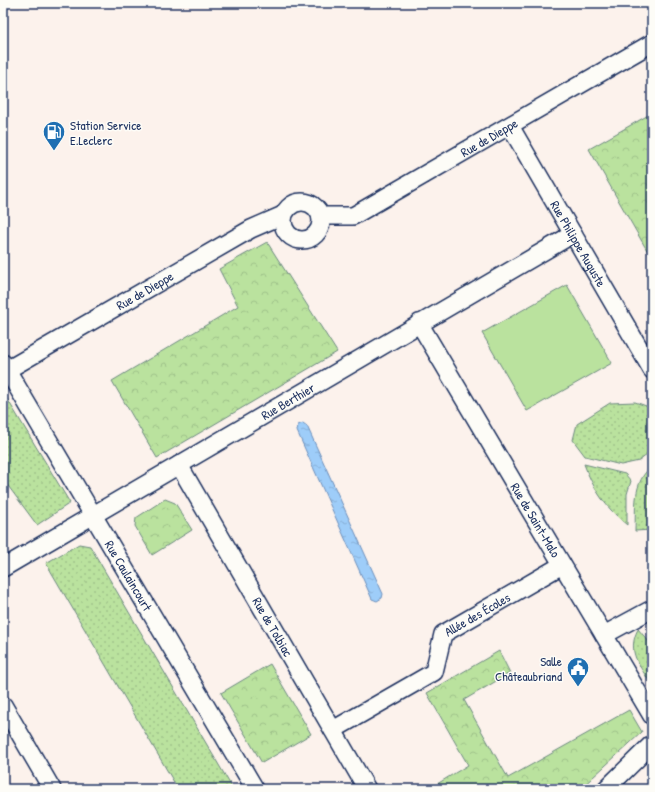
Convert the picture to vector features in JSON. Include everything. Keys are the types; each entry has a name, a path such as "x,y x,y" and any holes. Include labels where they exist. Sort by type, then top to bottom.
{"street":[{"name":"Rue de Dieppe","path":"5,366 250,229 283,215 291,205 303,201 315,206 321,216 353,216 652,43"},
{"name":"Rue Philippe Auguste","path":"510,126 650,363"},
{"path":"283,215 282,221 286,232 295,239 301,240 313,237 317,233 320,228 321,216"},
{"name":"Rue Berthier","path":"3,568 94,517 179,464 573,234"},
{"name":"Rue de Saint-Malo","path":"419,323 652,716"},
{"name":"Rue Caulaincourt","path":"5,366 254,789"},
{"name":"Rue de Tolbiac","path":"179,464 367,789"},
{"name":"Allée des Écoles","path":"333,730 434,672 443,634 562,565"},
{"path":"604,635 652,609"},
{"path":"3,705 52,789"},
{"path":"606,789 652,744"}],"green space":[{"path":"652,113 652,259 589,149"},
{"path":"267,242 337,352 157,458 112,381 238,306 219,269"},
{"path":"567,285 612,363 527,411 482,333"},
{"path":"3,392 70,503 37,525 3,479"},
{"path":"635,402 649,407 652,410 652,451 639,461 621,465 585,456 573,440 577,424 610,403"},
{"path":"584,464 625,474 631,481 627,494 627,525 619,519 601,498"},
{"path":"652,466 652,530 635,531 636,496 638,488 646,472"},
{"path":"165,499 175,503 192,530 152,555 135,526 136,518"},
{"path":"79,544 90,546 233,789 178,789 46,563"},
{"path":"638,629 650,643 652,642 652,686 639,665 634,652 633,645"},
{"path":"499,651 510,673 464,700 508,778 629,710 642,732 580,789 429,789 468,765 427,693"},
{"path":"270,664 311,734 262,763 221,693"}],"water":[{"path":"303,423 307,426 383,594 382,598 377,601 372,599 297,431 298,425"}],"place":[{"name":"Station Service E.Leclerc","path":"54,152"},
{"name":"Salle Châteaubriand","path":"578,688"}]}
